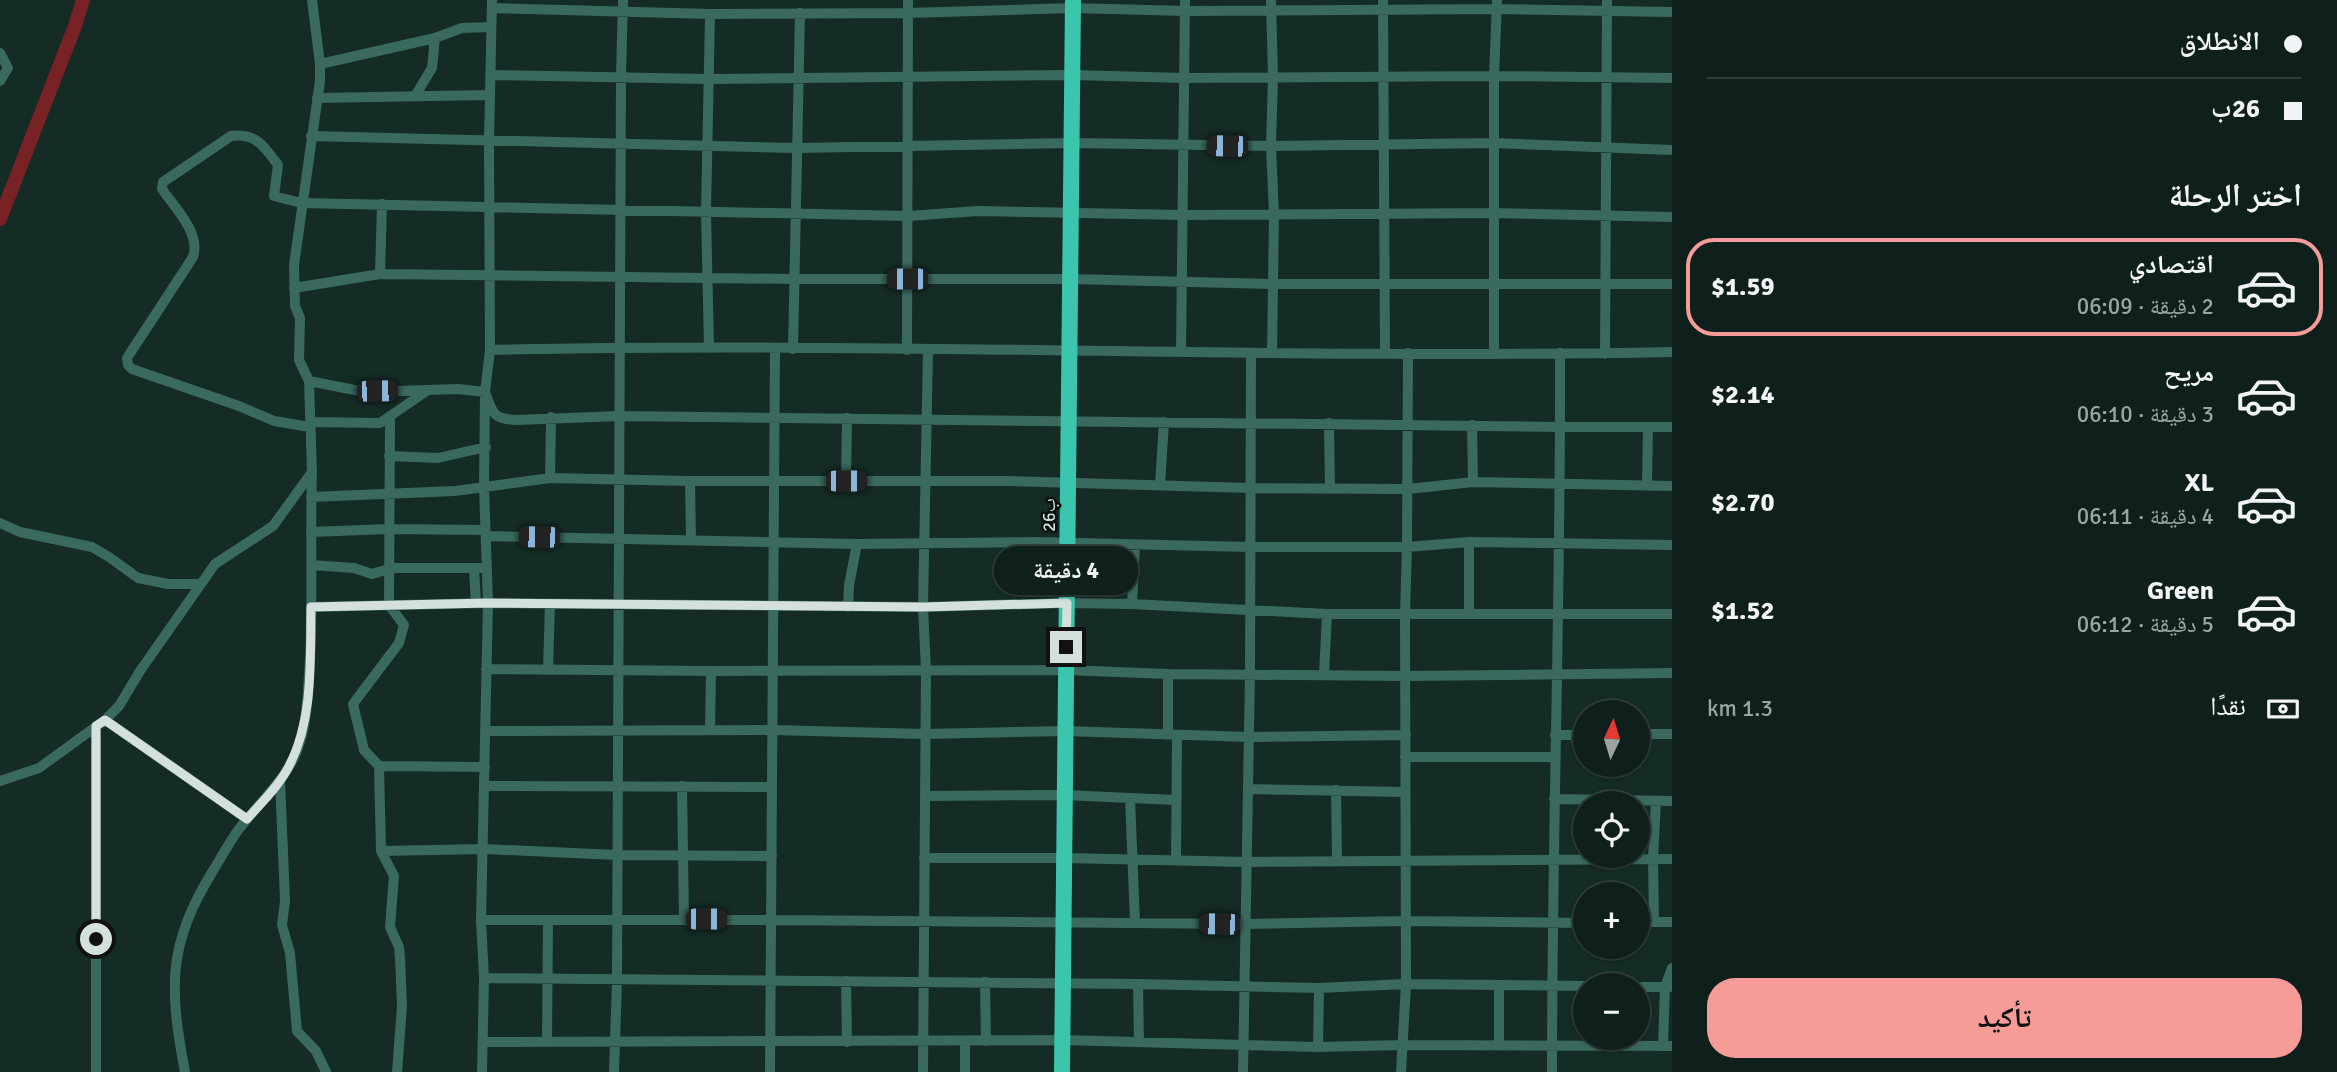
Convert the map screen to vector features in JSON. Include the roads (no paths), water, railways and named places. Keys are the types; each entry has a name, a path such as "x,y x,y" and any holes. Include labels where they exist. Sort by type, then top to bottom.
{"highway":[{"name":"26ب","path":"1062,1072 1073,4"}],"street":[{"path":"185,1072 174,996 181,933 196,898 239,830 280,781 299,744 307,704 312,472 309,382 299,360 300,326 294,265 320,64 312,0"},
{"path":"754,0 754,13"},
{"path":"907,350 908,0"},
{"path":"482,1072 484,978 481,920 488,603 484,486 485,392 490,350 489,94 492,4 623,5 710,13 908,13 1073,4 1607,5 1672,12"},
{"path":"614,1072 617,981 623,5"},
{"path":"1383,5 1385,353"},
{"path":"1493,353 1493,143 1497,5"},
{"path":"1605,354 1607,5"},
{"path":"1181,352 1185,6"},
{"path":"1270,6 1273,77 1272,353"},
{"path":"709,348 706,212 710,13"},
{"path":"793,349 800,13"},
{"path":"320,64 435,38 462,28 491,27"},
{"path":"415,96 433,64 435,38"},
{"path":"0,53 8,68 0,82"},
{"path":"490,75 708,79 1072,75 1184,78 1672,78"},
{"path":"317,97 489,94"},
{"path":"428,390 380,423 310,424 274,421 132,369 127,358 193,257 196,247 192,233 162,188 166,179 202,158 231,136 243,135 256,139 278,165 274,196 301,203 908,216 978,211 1182,215 1493,213 1672,217"},
{"path":"311,136 797,148 1072,143 1271,146 1493,143 1672,150"},
{"path":"380,274 383,204"},
{"path":"295,288 380,274 1070,279 1273,284 1672,284"},
{"path":"490,350 619,347 1251,353 1672,352"},
{"path":"770,1072 775,349"},
{"path":"923,1072 926,670 923,607 928,351"},
{"path":"1243,1072 1250,737 1251,353"},
{"path":"1401,1072 1406,984 1404,859 1408,353"},
{"path":"1552,1072 1560,353"},
{"path":"309,382 365,392 485,392"},
{"path":"485,392 494,415 502,419 619,416 1672,426"},
{"path":"550,478 551,417"},
{"path":"390,418 389,605 404,625 399,643 353,704 364,750 379,766 381,851 394,876 390,927 399,947 402,1006 397,1072"},
{"path":"846,481 847,418"},
{"path":"1160,485 1164,422"},
{"path":"1329,423 1330,488"},
{"path":"1472,425 1473,482"},
{"path":"1647,484 1648,427"},
{"path":"388,456 438,458 486,447"},
{"path":"0,781 39,768 101,723 119,706 140,670 215,564 273,526 312,472"},
{"path":"311,497 455,491 550,478 1068,483 1250,488 1408,489 1473,482 1672,486"},
{"path":"690,481 691,540"},
{"path":"0,523 20,532 92,547 138,578 168,584 201,584"},
{"path":"311,532 388,529 619,539 857,544 924,542 1408,547 1469,542 1559,542 1672,545"},
{"path":"1469,542 1469,612"},
{"path":"848,607 849,585 857,544"},
{"path":"1132,604 1135,545"},
{"path":"312,565 354,568 372,574 389,568 486,568"},
{"path":"474,568 476,603"},
{"path":"311,607 476,603 923,607 1067,603 1326,614 1672,614"},
{"path":"548,670 550,604"},
{"path":"1324,675 1326,614"},
{"path":"486,669 1066,670 1168,674 1405,676 1672,673"},
{"path":"710,730 711,671"},
{"path":"1168,674 1176,860"},
{"path":"101,723 247,819"},
{"path":"96,1072 101,723"},
{"path":"485,731 772,730 925,734 1066,731 1250,737 1406,735"},
{"path":"1650,734 1672,734"},
{"path":"1555,735 1573,735"},
{"path":"1405,757 1555,757"},
{"path":"379,766 485,767"},
{"path":"280,781 285,901 282,925 290,953 298,1031 316,1051 326,1072"},
{"path":"484,786 772,787"},
{"path":"682,786 684,919"},
{"path":"1248,789 1405,792"},
{"path":"1336,790 1337,860"},
{"path":"925,796 1065,795 1175,800"},
{"path":"1130,797 1135,922"},
{"path":"1554,799 1672,801"},
{"path":"1654,922 1656,801"},
{"path":"381,851 484,849 617,855 772,856"},
{"path":"924,858 1247,862 1672,859"},
{"path":"481,920 770,919 1247,924 1405,920 1573,923"},
{"path":"547,1042 548,920"},
{"path":"1650,922 1672,922"},
{"path":"483,1042 1062,1040 1318,1047 1667,1046 1668,987 1672,968"},
{"path":"484,978 923,981 1319,988 1406,984 1573,986"},
{"path":"846,981 847,1042"},
{"path":"985,982 986,1041"},
{"path":"1138,984 1139,1042"},
{"path":"1499,986 1499,1045"},
{"path":"1650,987 1668,987"},
{"path":"1318,1047 1319,988"},
{"path":"965,1042 965,1072"}],"waterway":[{"path":"0,219 83,0"}]}
